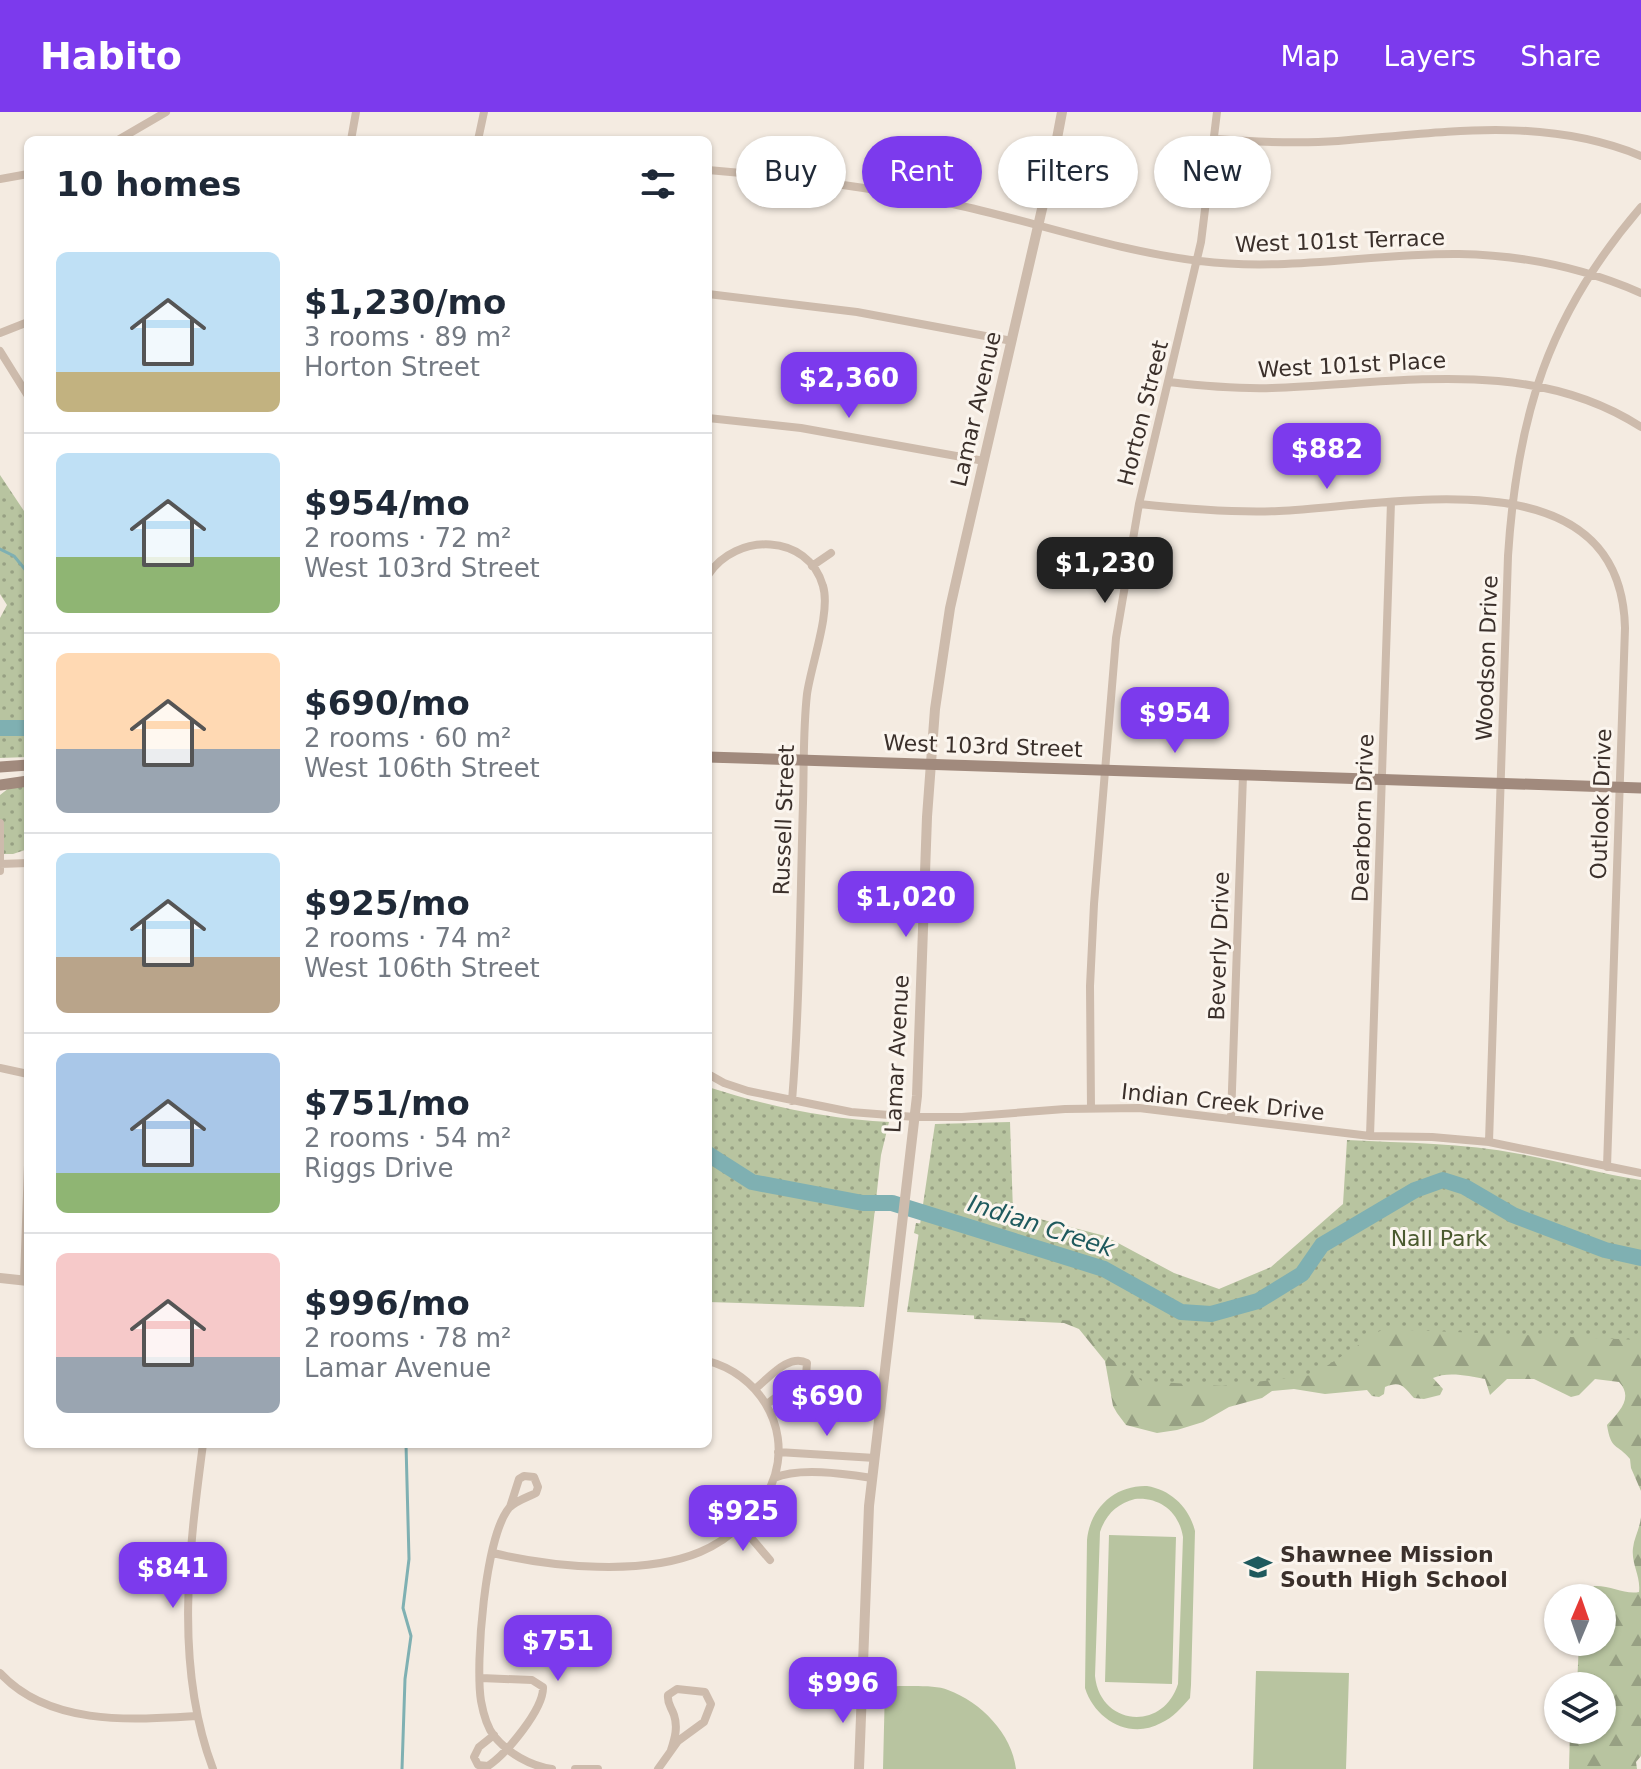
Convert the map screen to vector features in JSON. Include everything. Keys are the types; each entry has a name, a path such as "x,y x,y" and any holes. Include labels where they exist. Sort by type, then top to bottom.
{"main road":[{"name":"West 103rd Street","path":"712,757 1641,788"},
{"path":"0,767 24,765"},
{"path":"0,785 24,782"}],"street":[{"path":"125,136 166,112"},
{"path":"352,136 356,112"},
{"path":"479,136 484,112"},
{"name":"Lamar Avenue","path":"859,1769 865,1580 872,1478 915,1117 930,764 940,673 950,608 1039,226 1062,112"},
{"name":"Horton Street","path":"1215,136 1217,112"},
{"path":"1271,142 1508,129 1564,134 1641,156"},
{"name":"West 101st Terrace","path":"712,170 901,194 1147,254 1198,261 1293,264 1459,254 1531,260 1590,274 1641,293"},
{"path":"0,179 24,175"},
{"name":"Woodson Drive","path":"1489,1142 1511,505 1521,442 1536,387 1562,325 1590,274 1641,207"},
{"name":"Horton Street","path":"1091,1108 1090,986 1094,904 1116,638 1139,504 1198,261 1205,208"},
{"path":"712,294 857,312 1012,341"},
{"path":"0,333 24,324"},
{"path":"0,351 24,390"},
{"name":"West 101st Place","path":"1169,382 1212,387 1271,388 1449,378 1494,380 1558,391 1602,405 1641,427"},
{"path":"712,418 801,428 984,461"},
{"name":"Outlook Drive","path":"1139,504 1249,511 1439,499 1511,505 1545,511 1573,525 1601,550 1616,577 1625,628 1607,1167"},
{"name":"Dearborn Drive","path":"1370,1136 1391,502"},
{"path":"712,568 731,552 760,545 800,552 812,566 831,553"},
{"name":"Russell Street","path":"792,1101 807,697 825,601 823,586 812,566"},
{"name":"Beverly Drive","path":"1231,1118 1243,775"},
{"path":"0,823 0,871"},
{"path":"0,864 24,863"},
{"path":"0,1068 24,1073"},
{"name":"Indian Creek Drive","path":"712,1076 724,1083 792,1101 851,1112 962,1117 1091,1108 1139,1108 1370,1136 1489,1142 1641,1173"},
{"path":"0,1278 24,1280"},
{"path":"755,1389 791,1361 802,1359 807,1363 806,1375 767,1404"},
{"path":"493,1553 560,1563 644,1565 699,1553 740,1525 761,1503 774,1478 778,1452 774,1421 767,1404 755,1389 726,1367 712,1362"},
{"path":"203,1448 192,1540 189,1652 196,1716 213,1769"},
{"path":"778,1452 875,1458"},
{"path":"774,1478 782,1474 804,1473 872,1478"},
{"path":"510,1507 493,1553 482,1610 484,1714 494,1735 508,1748 533,1765 552,1769"},
{"path":"740,1525 770,1560"},
{"path":"0,1673 20,1691 60,1710 120,1717 196,1716"},
{"path":"481,1678 532,1680 543,1687 541,1702 508,1748 488,1766 478,1765 474,1757 476,1751 494,1735"},
{"path":"658,1769 686,1733 704,1722 711,1704 705,1692 677,1689 668,1695 667,1702 676,1728 671,1750"},
{"path":"575,1769 598,1769"}],"green space":[{"path":"0,475 24,511 24,757 0,758 0,618 7,605 0,594"},
{"path":"24,786 24,850 0,854 0,795 9,788"},
{"path":"712,1088 797,1110 889,1122 881,1155 864,1307 712,1302"},
{"name":"Nall Park","path":"1010,1122 1013,1212 1105,1236 1174,1273 1219,1289 1271,1267 1343,1204 1347,1140 1499,1150 1641,1180 1641,1340 1383,1329 1313,1375 1222,1386 1142,1381 1111,1359 1078,1321 907,1312 935,1124"},
{"path":"916,1223 1128,1298 1641,1276 1641,1491 1630,1459 1613,1443 1607,1425 1625,1399 1619,1382 1595,1379 1579,1395 1571,1397 1534,1379 1507,1379 1490,1395 1485,1379 1445,1375 1433,1378 1443,1389 1440,1395 1424,1399 1414,1398 1402,1386 1395,1384 1385,1387 1384,1394 1379,1397 1372,1396 1367,1390 1325,1394 1294,1389 1272,1391 1262,1398 1229,1407 1203,1422 1177,1430 1157,1433 1126,1425 1113,1406 1105,1361 1079,1329 1064,1323 974,1319 974,1312 927,1238 914,1233"},
{"path":"1135,1487 1156,1488 1178,1501 1195,1531 1190,1698 1165,1721 1137,1729 1126,1728 1105,1718 1085,1688 1089,1528 1106,1501","holes":["1135,1499 1160,1504 1173,1513 1183,1537 1178,1684 1159,1710 1146,1716 1133,1717 1108,1705 1099,1693 1095,1676 1100,1532 1105,1520 1118,1507"]},
{"path":"1641,1517 1641,1756 1636,1762 1637,1769 1569,1769 1570,1744 1616,1744 1616,1672 1578,1672 1578,1656 1616,1656 1616,1589 1639,1592 1633,1554"},
{"path":"1109,1535 1176,1537 1172,1684 1105,1682"},
{"path":"1256,1671 1349,1673 1346,1769 1253,1769"},
{"path":"885,1686 942,1688 972,1702 1001,1732 1016,1769 883,1769"}],"waterway":[{"path":"0,549 14,556 24,568"},
{"name":"Indian Creek","path":"0,728 24,728"},
{"name":"Indian Creek","path":"712,1157 752,1182 863,1203 892,1203 1104,1269 1181,1312 1211,1314 1258,1301 1302,1274 1322,1245 1415,1190 1443,1180 1465,1187 1513,1215 1605,1250 1641,1258"},
{"path":"402,1769 405,1679 411,1636 403,1608 409,1559 406,1448"}],"place":[{"name":"Shawnee Mission South High School","path":"1258,1567"}]}
